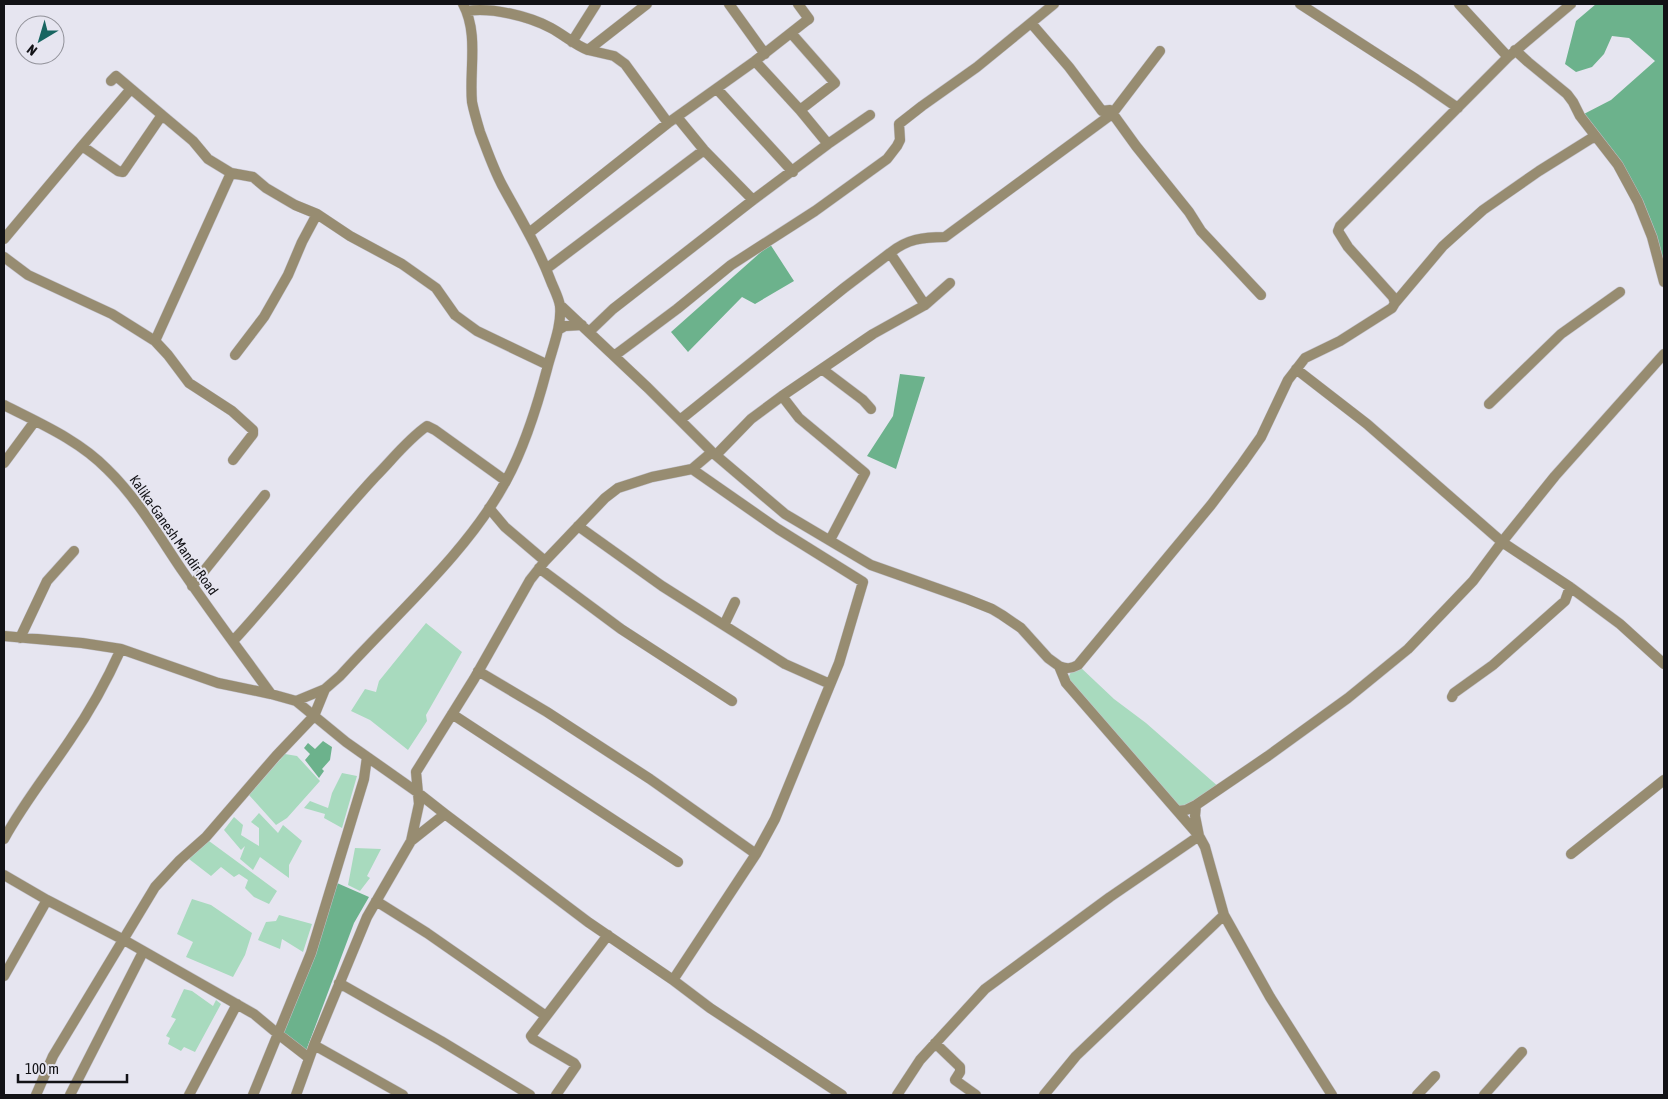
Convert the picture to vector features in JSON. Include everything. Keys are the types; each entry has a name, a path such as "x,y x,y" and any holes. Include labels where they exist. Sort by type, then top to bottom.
{"street":[{"path":"572,42 596,4"},
{"path":"588,50 647,4"},
{"path":"729,4 765,54"},
{"path":"530,233 668,123 718,89 809,19 798,4"},
{"path":"614,356 677,309 731,265 815,211 887,159 898,146 900,140 899,124 977,67 1054,4"},
{"path":"1300,4 1458,108"},
{"path":"1459,4 1512,54 1567,94 1573,102 1580,116 1618,166 1638,202 1652,237 1664,282"},
{"path":"1395,303 1393,297 1348,247 1338,230 1340,226 1512,54 1571,4"},
{"path":"36,1095 57,1049 155,886 206,837 276,756 314,716 325,689 436,574 464,541 489,508 506,481 533,417 558,330 560,305 530,233 502,184 475,116 472,91 472,36 465,7 526,18 552,28 572,42 588,50 607,53 625,64 668,123"},
{"path":"1031,23 1069,67 1102,111 1110,110 1202,231 1261,294"},
{"path":"791,33 835,83 800,110"},
{"path":"680,420 899,246 923,237 945,237 1112,114 1160,50"},
{"path":"755,61 828,144"},
{"path":"111,81 116,76 130,90 193,141 208,159 231,174 253,177 266,188 295,206 316,214 350,236 402,264 436,288 455,315 477,331 548,365"},
{"path":"718,89 793,172"},
{"path":"4,239 130,90"},
{"path":"558,330 565,326 586,328 753,200 870,115"},
{"path":"82,146 118,171 123,172 162,116"},
{"path":"677,117 704,150 753,200"},
{"path":"1066,683 1073,668 1086,656 1211,505 1242,464 1261,437 1278,399 1305,358 1340,341 1392,308 1443,246 1483,210 1539,171 1596,136"},
{"path":"546,269 704,150"},
{"path":"155,341 231,174"},
{"path":"235,355 264,317 288,275 316,214"},
{"path":"890,253 925,305"},
{"path":"4,257 28,275 112,314 155,341 190,383 232,411 253,430 233,460"},
{"path":"296,1095 314,1045 367,917 411,841 419,804 416,772 478,671 520,597 542,564 605,498 618,488 652,477 692,469 714,454 750,419 874,334 925,305 950,282"},
{"path":"1489,404 1562,334 1620,292"},
{"path":"560,305 586,328 714,454 785,514 871,565 915,579 992,609 1021,628 1048,658 1066,669 1073,668"},
{"path":"1178,811 1186,810 1196,805 1268,756 1348,698 1408,649 1473,581 1556,476 1664,354"},
{"path":"822,369 863,400 871,409"},
{"path":"1296,369 1367,424 1502,542 1570,587 1620,624 1664,664"},
{"path":"782,396 799,418 865,473 830,540"},
{"name":"Kalika-Ganesh Mandir Road","path":"4,405 86,450 107,468 130,494 192,586 271,694"},
{"path":"4,462 35,421"},
{"path":"233,641 342,512 426,426 435,430 506,481"},
{"path":"692,469 778,529 863,582"},
{"path":"192,586 265,495"},
{"path":"489,508 542,564 621,629 732,701"},
{"path":"578,526 662,586 785,664 830,684"},
{"path":"20,638 47,581 74,551"},
{"path":"673,980 756,854 775,819 839,663 863,582 871,565"},
{"path":"1452,697 1454,693 1493,665 1565,602 1570,587"},
{"path":"724,624 735,602"},
{"path":"4,636 82,643 121,649 218,683 296,701 554,898 673,980 710,1008 842,1095"},
{"path":"4,839 28,798 71,739 121,649"},
{"path":"1059,666 1066,683 1178,811 1205,846 1224,915 1270,997 1332,1095"},
{"path":"478,671 547,712 650,779 756,854"},
{"path":"296,701 325,689"},
{"path":"452,714 678,862"},
{"path":"253,1095 311,953 364,779 367,757"},
{"path":"399,778 416,772"},
{"path":"1571,854 1664,780"},
{"path":"1196,805 1195,816 1198,836"},
{"path":"411,841 445,814"},
{"path":"897,1095 920,1060 985,989 1110,897 1198,836"},
{"path":"4,874 47,900 124,940 254,1014 310,1058"},
{"path":"4,976 47,900"},
{"path":"376,901 427,933 546,1016"},
{"path":"1044,1095 1076,1056 1224,915"},
{"path":"556,1095 576,1066 533,1038 532,1033 608,935"},
{"path":"70,1095 143,952"},
{"path":"339,984 441,1041 530,1095"},
{"path":"189,1095 237,1004"},
{"path":"935,1043 960,1067 960,1072 955,1080 976,1095"},
{"path":"314,1045 403,1095"},
{"path":"1484,1095 1522,1052"},
{"path":"1417,1095 1435,1076"}],"green space":[{"path":"1596,4 1664,4 1664,282 1638,202 1580,116 1611,100 1655,61 1629,38 1612,36 1604,54 1592,67 1576,72 1565,64 1576,21"},
{"path":"770,244 794,281 755,304 742,297 688,352 671,332"},
{"path":"900,374 925,377 896,469 867,456 893,416"},
{"path":"426,623 462,652 426,715 427,721 408,750 370,720 351,711 365,689 376,692 379,681"},
{"path":"1078,665 1114,699 1146,723 1220,788 1178,811 1068,678 1073,668"},
{"path":"323,741 332,747 330,760 322,769 324,771 319,778 305,760 310,754 304,748 308,743 315,749"},
{"path":"285,754 297,756 320,781 287,818 276,825 249,795"},
{"path":"342,773 357,776 342,828 324,818 325,814 304,808 310,801 328,808 332,793"},
{"path":"259,813 278,833 283,825 302,841 289,865 289,878 260,857 253,870 240,859 245,846 241,850 224,830 234,817 243,825 241,835 259,846 259,828 251,822"},
{"path":"209,841 277,891 269,904 254,897 245,888 248,880 239,874 234,877 221,867 211,876 189,859"},
{"path":"355,848 381,849 367,876 370,878 360,891 348,885"},
{"path":"337,883 369,897 354,923 306,1051 283,1034"},
{"path":"192,899 211,905 252,933 245,955 233,977 186,957 193,942 177,934"},
{"path":"279,915 312,924 303,952 282,939 280,949 258,940 266,922 276,921"},
{"path":"184,989 192,991 213,1006 216,1000 221,1004 195,1052 184,1047 181,1051 168,1044 170,1038 166,1036 176,1019 171,1017"}]}
